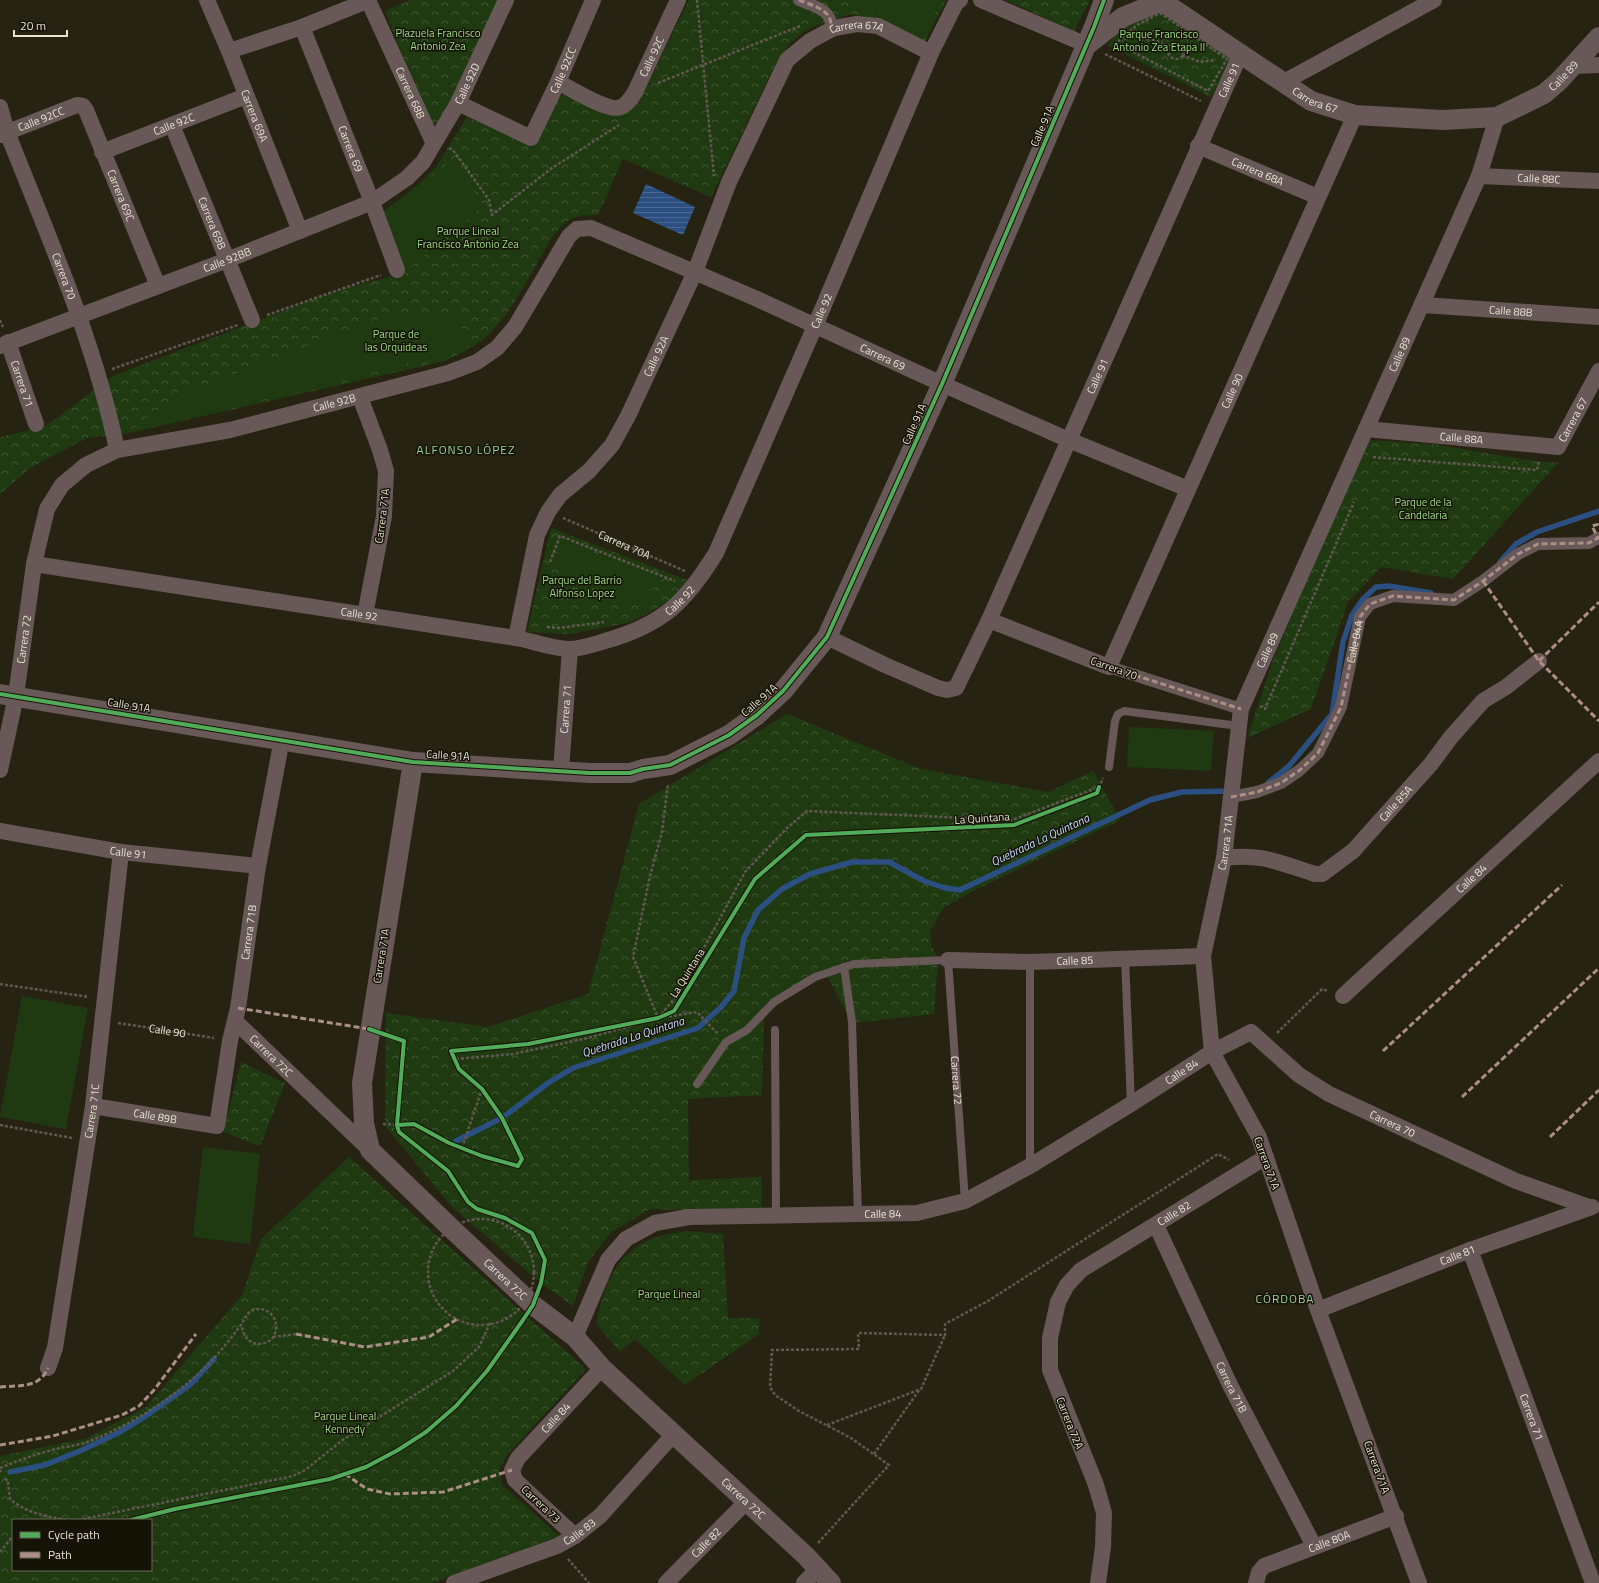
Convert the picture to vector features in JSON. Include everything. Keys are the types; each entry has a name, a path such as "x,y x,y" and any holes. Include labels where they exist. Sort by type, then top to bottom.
{"street":[{"name":"Carrera 69A","path":"207,0 229,50 300,231"},
{"path":"229,50 302,28 368,0"},
{"name":"Carrera 68B","path":"368,0 434,142"},
{"name":"Calle 92D","path":"434,142 458,103 506,0"},
{"name":"Calle 92CC","path":"458,103 531,138 558,82 593,0"},
{"name":"Calle 92C","path":"558,82 608,107 619,108 629,102 636,92 678,0"},
{"path":"799,0 828,13 832,19 831,27"},
{"name":"Calle 92","path":"34,564 516,638 570,649 619,637 662,618 681,600 700,578 716,553 815,326 931,53 956,3 960,0"},
{"path":"981,0 1087,45"},
{"name":"Calle 91A","path":"8,695 282,739 413,762 630,773 643,769 670,765 729,735 757,715 783,691 827,637 942,384 1087,45 1104,0"},
{"name":"Calle 91A","path":"1087,45 1123,17 1162,0"},
{"name":"Carrera 67","path":"1162,0 1234,59 1282,83 1311,100 1355,115 1443,120 1497,117"},
{"path":"1282,83 1434,0"},
{"name":"Carrera 67A","path":"787,60 816,37 834,28 857,24 878,26 931,53"},
{"name":"Carrera 69","path":"302,28 372,202 397,270"},
{"name":"Calle 89","path":"1243,704 1480,176 1497,117 1544,94 1599,38"},
{"name":"Calle 91","path":"827,637 885,665 947,690 956,688 989,620 1069,440 1215,108 1234,59"},
{"name":"Calle 92A","path":"516,638 537,535 548,512 560,495 589,471 612,445 628,416 695,272 729,182 787,60"},
{"path":"1573,66 1598,66"},
{"name":"Calle 92C","path":"102,152 246,96"},
{"name":"Calle 92CC","path":"3,133 77,105 82,106"},
{"name":"Carrera 69C","path":"82,106 86,110 158,286"},
{"name":"Carrera 70","path":"0,107 3,133 79,315 109,410 117,450"},
{"name":"Calle 90","path":"1109,668 1355,115"},
{"name":"Carrera 69B","path":"172,125 252,320"},
{"name":"Calle 92BB","path":"4,344 227,260 372,202 407,178 423,162 434,142"},
{"name":"Carrera 68A","path":"1198,146 1318,197"},
{"name":"Calle 88C","path":"1480,176 1599,181"},
{"name":"Carrera 69","path":"577,229 591,228 695,272 1069,440 1188,489"},
{"name":"Calle 92B","path":"47,509 62,485 86,465 117,450 230,430 448,373 477,362 497,348 515,327 569,236 577,229"},
{"name":"Calle 88B","path":"1423,305 1599,317"},
{"name":"Carrera 71","path":"4,344 36,424"},
{"name":"Carrera 67","path":"1551,446 1599,371"},
{"name":"Carrera 71A","path":"360,397 380,450 386,471 384,516 365,615"},
{"name":"Calle 88A","path":"1366,429 1551,446"},
{"name":"Carrera 72","path":"0,770 8,695 34,564 47,509"},
{"name":"Calle 84A","path":"1231,797 1257,792 1281,782 1300,770 1318,753 1341,707 1360,618 1370,604 1393,596 1454,600 1483,581 1518,554 1538,544 1589,543 1598,538"},
{"name":"Carrera 70","path":"989,620 1109,668 1243,704"},
{"name":"Carrera 71","path":"561,770 570,649"},
{"name":"Calle 85A","path":"1224,858 1244,856 1264,857 1314,874 1322,874 1353,851 1431,764 1451,737 1483,701 1506,687 1539,661"},
{"name":"Carrera 71A","path":"1243,704 1239,726 1224,858 1203,956 1212,1052 1259,1137 1318,1310 1396,1516 1419,1583"},
{"name":"Carrera 71B","path":"217,1126 230,1041 236,1021 258,866 282,739"},
{"name":"Calle 84","path":"1344,996 1599,761"},
{"name":"Carrera 71A","path":"370,1150 364,1123 362,1084 369,1029 413,762"},
{"name":"Calle 91","path":"0,831 121,852 258,866"},
{"name":"Carrera 71C","path":"48,1368 55,1348 93,1106 104,1021 121,852"},
{"name":"Calle 85","path":"948,960 1030,962 1203,956"},
{"name":"Carrera 72C","path":"236,1021 533,1305 575,1337 602,1368 746,1502 814,1573"},
{"name":"Carrera 70","path":"1212,1052 1251,1032 1298,1075 1329,1094 1516,1181 1594,1207"},
{"name":"Calle 84","path":"575,1337 608,1260 626,1239 655,1223 689,1218 917,1213 965,1201 1030,1166 1212,1052"},
{"name":"Calle 89B","path":"93,1106 217,1126"},
{"name":"Calle 82","path":"1081,1270 1266,1157"},
{"name":"Calle 81","path":"1318,1310 1470,1250 1594,1207"},
{"name":"Carrera 71B","path":"1156,1225 1230,1385 1314,1546"},
{"name":"Carrera 71","path":"1470,1250 1593,1583"},
{"name":"Carrera 72A","path":"1081,1270 1067,1285 1058,1302 1050,1338 1050,1370 1096,1485 1104,1513 1103,1547 1098,1583"},
{"name":"Calle 84","path":"512,1470 518,1458 602,1368"},
{"name":"Calle 83","path":"454,1583 557,1546 574,1536 600,1516 674,1434"},
{"name":"Carrera 73","path":"512,1470 515,1480 574,1536"},
{"name":"Calle 82","path":"666,1583 746,1502"},
{"name":"Calle 80A","path":"1256,1583 1259,1572 1264,1566 1396,1516"}],"lane":[{"path":"1109,767 1114,721 1118,714 1124,711 1239,726"},
{"path":"1125,958 1131,1104"},
{"path":"697,1084 726,1042 747,1030 774,1002 815,977 854,964 948,960"},
{"name":"Carrera 72","path":"948,960 965,1201"},
{"path":"1030,962 1030,1166"},
{"path":"844,967 852,1022 858,1215"},
{"path":"775,1030 776,1217"}],"path":[{"path":"697,0 712,175"},
{"path":"1160,12 1234,59 1208,91 1116,42 1137,25 1160,12"},
{"path":"636,92 802,26"},
{"path":"1123,37 1155,40 1169,48"},
{"path":"1172,44 1180,44 1183,51 1182,55 1178,59 1173,58 1168,53 1172,44"},
{"path":"1087,45 1215,108"},
{"path":"1182,55 1200,62 1234,59"},
{"path":"434,142 453,150 489,200 492,215 552,168 620,125"},
{"path":"1370,463 1373,456 1537,470 1551,446"},
{"path":"1243,704 1265,709 1355,499"},
{"path":"549,565 560,536 681,583"},
{"path":"540,627 560,628 607,622"},
{"path":"670,765 662,832 650,876 633,957 658,1018 697,1012 714,1030"},
{"path":"1028,820 1097,793 1109,767"},
{"path":"0,984 106,999"},
{"path":"1276,1034 1322,989"},
{"path":"476,1084 486,1094"},
{"path":"462,1148 482,1089"},
{"path":"398,1117 397,1125 399,1132"},
{"path":"0,1125 87,1140"},
{"path":"397,1125 403,1125"},
{"path":"455,1146 469,1151"},
{"path":"874,1454 921,1388 945,1335 945,1324 988,1301 1218,1154 1245,1169"},
{"path":"0,1470 53,1450 86,1442 142,1415 192,1380 242,1325 247,1314 257,1309 263,1309 268,1312 276,1321 277,1326 273,1338"},
{"path":"83,1519 293,1476 305,1470 344,1439 453,1371 479,1347 490,1323"},
{"path":"242,1325 244,1336 252,1343 263,1344 273,1338 296,1334"},
{"path":"814,1573 889,1465 827,1425 799,1411 775,1396 770,1387 772,1350 859,1349 858,1333 945,1335"},
{"path":"827,1425 921,1388"},
{"path":"5,1478 8,1482 10,1499 18,1506 39,1514 62,1519"},
{"path":"0,1552 12,1537"},
{"path":"557,1546 589,1583"},
{"path":"0,1552 6,1551"}],"green space":[{"name":"Plazuela Francisco Antonio Zea","path":"411,0 501,0 447,116 438,124 429,124 385,11"},
{"name":"Parque Lineal Francisco Antonio Zea","path":"689,0 946,0 924,44 868,18 851,14 806,30 791,42 776,63 711,197 623,159 598,215 572,218 563,225 553,236 523,289 496,327 477,344 461,353 445,361 129,433 87,438 30,468 0,494 0,437 46,426 113,376 338,290 405,273 380,214 418,185 436,167 467,117 533,147 551,108 556,101 567,93 604,114 617,115 641,97"},
{"path":"861,0 941,0 923,37 858,7"},
{"path":"1005,0 1090,0 1074,31"},
{"name":"Parque Francisco Antonio Zea Etapa II","path":"1161,8 1232,58 1211,97 1107,45 1123,27"},
{"path":"450,162 484,205 407,270 383,216"},
{"name":"Parque de las Orquideas","path":"458,313 468,349 129,433 175,396 390,315"},
{"name":"Parque de la Candelaria","path":"1370,440 1439,445 1527,460 1558,463 1453,579 1381,567 1348,602 1311,709 1247,738 1272,663 1304,586"},
{"name":"Parque del Barrio Alfonso Lopez","path":"551,528 690,581 668,602 631,622 571,634 527,632"},
{"path":"562,540 594,552 585,577 553,566"},
{"path":"600,550 659,573 645,608 586,585"},
{"path":"787,714 921,769 1048,792 1093,771 1120,820 979,888 943,908 930,932 931,946 938,957 934,1014 852,1023 824,970 764,1015 762,1095 688,1099 689,1180 762,1177 762,1214 650,1209 611,1232 588,1262 573,1306 541,1283 453,1208 385,1126 386,1013 488,1027 588,994 639,804"},
{"path":"1129,727 1214,731 1211,771 1127,767"},
{"path":"22,996 88,1008 66,1129 0,1117"},
{"path":"241,1062 285,1083 260,1146 223,1132"},
{"path":"203,1147 260,1154 250,1244 193,1237"},
{"name":"Parque Lineal Kennedy","path":"349,1157 586,1369 507,1455 499,1469 502,1485 559,1536 433,1583 0,1583 0,1456 88,1438 146,1407 242,1295 261,1239"},
{"name":"Parque Lineal","path":"687,1231 723,1234 728,1318 759,1318 759,1334 685,1385 635,1339 620,1352 596,1323 603,1296 613,1272 620,1262 640,1245 654,1238"}],"water":[{"path":"646,184 695,207 683,235 633,213"}],"waterway":[{"name":"Quebrada La Quintana","path":"1500,562 1516,544 1537,532 1599,511"},
{"name":"Quebrada La Quintana","path":"1268,783 1289,766 1332,714 1343,642 1352,615 1363,599 1376,587 1389,586 1431,593"},
{"name":"Quebrada La Quintana","path":"456,1141 502,1118 548,1083 573,1068 698,1028 721,1007 734,991 744,938 758,910 782,889 810,874 852,862 889,862 924,881 945,888 960,890 1150,800 1182,792 1231,791"},
{"name":"Quebrada La Quintana","path":"10,1472 45,1465 80,1451 120,1432 146,1416 191,1384 214,1359"}],"marked path":[{"path":"799,0 816,6 825,12 828,16 831,27"},
{"path":"1231,797 1257,792 1281,783 1300,770 1318,753 1341,707 1360,617 1370,604 1393,596 1454,600 1483,581 1518,554 1538,544 1589,543 1598,538 1592,526 1599,524"},
{"path":"1483,581 1539,661 1599,721"},
{"path":"1539,661 1599,602"},
{"path":"1109,667 1241,709"},
{"path":"1383,1051 1562,885"},
{"path":"1462,1097 1599,968"},
{"path":"238,1008 369,1029"},
{"path":"1550,1137 1599,1090"},
{"path":"296,1334 365,1347 429,1337 457,1319"},
{"path":"0,1445 53,1436 122,1415 139,1406 154,1390 196,1334"},
{"path":"0,1387 21,1386 34,1383 44,1375 48,1368"},
{"path":"345,1474 367,1489 390,1494 443,1492 512,1470"}],"cycle path":[{"path":"0,694 413,762 590,773 630,773 643,769 670,765 729,735 757,715 783,691 827,637 942,384 1094,27 1104,0"},
{"name":"La Quintana","path":"397,1125 414,1124 449,1143 482,1156 518,1166 522,1159 502,1118 482,1089 459,1069 451,1051 528,1044 658,1018 674,1011 755,879 806,835 1014,825 1097,793 1099,787"},
{"path":"135,1519 175,1509 330,1479 366,1467 398,1450 426,1432 456,1406 487,1371 533,1305 541,1283 545,1260 532,1233 505,1218 477,1209 468,1202 448,1171 399,1132 397,1125 404,1041 369,1029"}],"district":[{"name":"ALFONSO LÓPEZ","path":"466,450"},
{"name":"CÓRDOBA","path":"1285,1299"}]}
